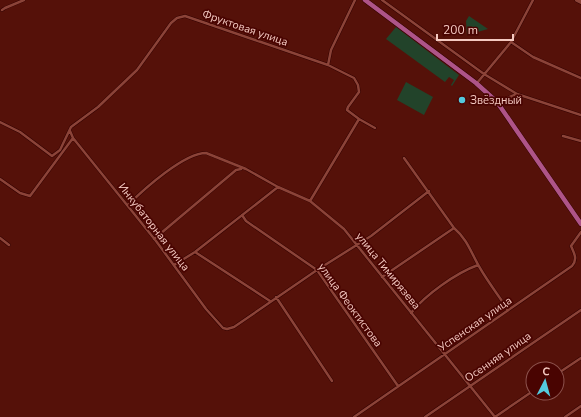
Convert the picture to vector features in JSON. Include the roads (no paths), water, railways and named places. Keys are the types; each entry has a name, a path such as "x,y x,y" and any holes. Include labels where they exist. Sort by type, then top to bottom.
{"main road":[{"path":"365,0 476,83 497,102 581,224"},
{"path":"577,0 581,2"}],"street":[{"path":"2,10 24,0"},
{"path":"328,65 331,50 355,0"},
{"path":"382,0 484,74 517,94 581,115"},
{"path":"476,83 511,42 533,0"},
{"name":"Фруктовая улица","path":"0,122 20,132 52,156 60,150 72,127 98,107 137,70 177,18 185,16 328,65 354,78 358,85 359,92 347,110 359,119"},
{"path":"511,42 533,57 581,78"},
{"path":"497,102 517,94"},
{"path":"310,201 359,119 375,128"},
{"name":"Инкубаторная улица","path":"70,131 73,138 128,205 206,309 223,328 227,329 234,327 270,301"},
{"path":"563,136 581,141"},
{"path":"0,179 20,193 30,196 73,138"},
{"name":"улица Тимирязева","path":"128,205 145,188 191,156 200,153 206,153 246,169 278,187 310,201 344,229 356,246 495,417"},
{"path":"404,158 454,228 462,234 478,265 508,310"},
{"path":"154,239 236,170 241,168"},
{"path":"174,265 195,252 278,187"},
{"path":"195,252 270,301 371,236 429,191"},
{"name":"улица Феоктистова","path":"242,215 246,221 317,270 398,386"},
{"path":"382,277 454,228"},
{"name":"Успенская улица","path":"354,417 572,266 575,262 575,257 570,246 581,232"},
{"path":"0,238 9,245"},
{"path":"412,313 419,302 466,270 478,265"},
{"path":"276,297 332,381"},
{"name":"Осенняя улица","path":"425,417 581,310"},
{"path":"565,369 581,358"},
{"path":"495,417 525,396"},
{"path":"565,417 581,406"}],"place":[{"name":"Звёздный","path":"462,100"}]}
